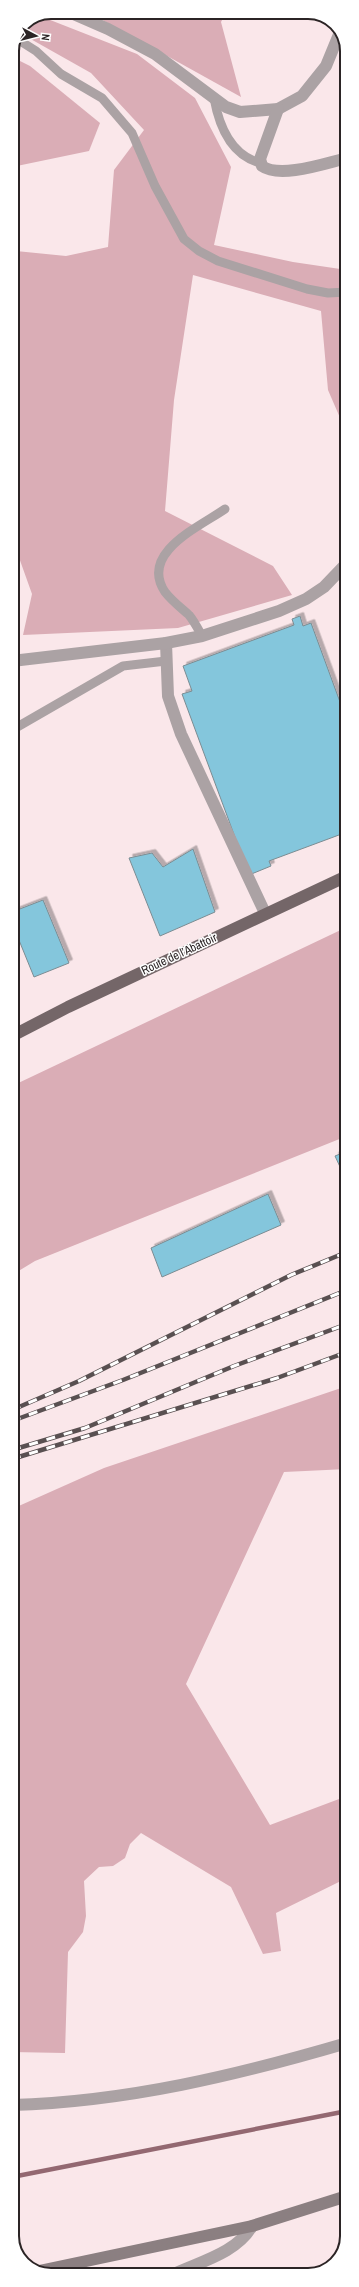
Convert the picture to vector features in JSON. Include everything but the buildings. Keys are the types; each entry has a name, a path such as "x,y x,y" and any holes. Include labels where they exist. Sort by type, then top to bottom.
{"main road":[{"name":"Route de l’Abattoir","path":"19,1032 68,1007 265,913 340,879"},
{"path":"53,2268 252,2226 340,2198"}],"street":[{"path":"85,19 108,29 155,54 214,98 232,110 240,112 278,109 302,96 320,76 334,51 338,40"},
{"path":"278,109 260,159 260,163 265,169 282,171 340,159"},
{"path":"19,660 166,643 202,636 279,611 306,599 324,587 340,570"},
{"path":"166,643 168,696 181,734 265,913"},
{"path":"19,2105 67,2103 177,2086 272,2064 340,2045"},
{"path":"187,2268 232,2247 247,2234 252,2226"}],"lane":[{"path":"21,41 36,51 61,74 102,98 132,133 155,186 177,227 184,239 199,251 225,263 307,289 328,293 340,292"},
{"path":"214,98 218,121 240,154 260,163"},
{"path":"202,636 189,616 176,605 165,591 159,580 158,566 168,548 224,509"},
{"path":"19,726 123,666 166,661"}],"shaded area":[{"path":"49,19 137,54 195,98 231,167 214,245 293,262 340,269 340,418 328,390 321,311 193,275 174,400 165,511 273,566 292,595 178,628 23,635 32,594 19,558 19,251 66,256 108,247 114,170 144,130 91,73 23,35 24,33 33,24"},
{"path":"101,19 222,19 221,22 241,97"},
{"path":"19,60 30,66 100,123 89,151 19,166"},
{"path":"340,930 340,1139 35,1261 19,1271 19,1083"},
{"path":"340,1388 340,1469 284,1472 186,1684 270,1825 340,1799 340,1881 276,1913 281,1951 263,1954 231,1887 141,1833 130,1844 125,1858 113,1866 99,1867 84,1881 86,1916 83,1932 68,1952 65,2053 19,2052 19,1506 104,1468"}],"waterway":[{"path":"19,2176 340,2112"}],"railway":[{"path":"19,1407 79,1381 291,1275 340,1255"},
{"path":"19,1418 123,1380 340,1293"},
{"path":"19,1448 85,1428 234,1366 340,1327"},
{"path":"19,1457 277,1378 340,1355"}]}
